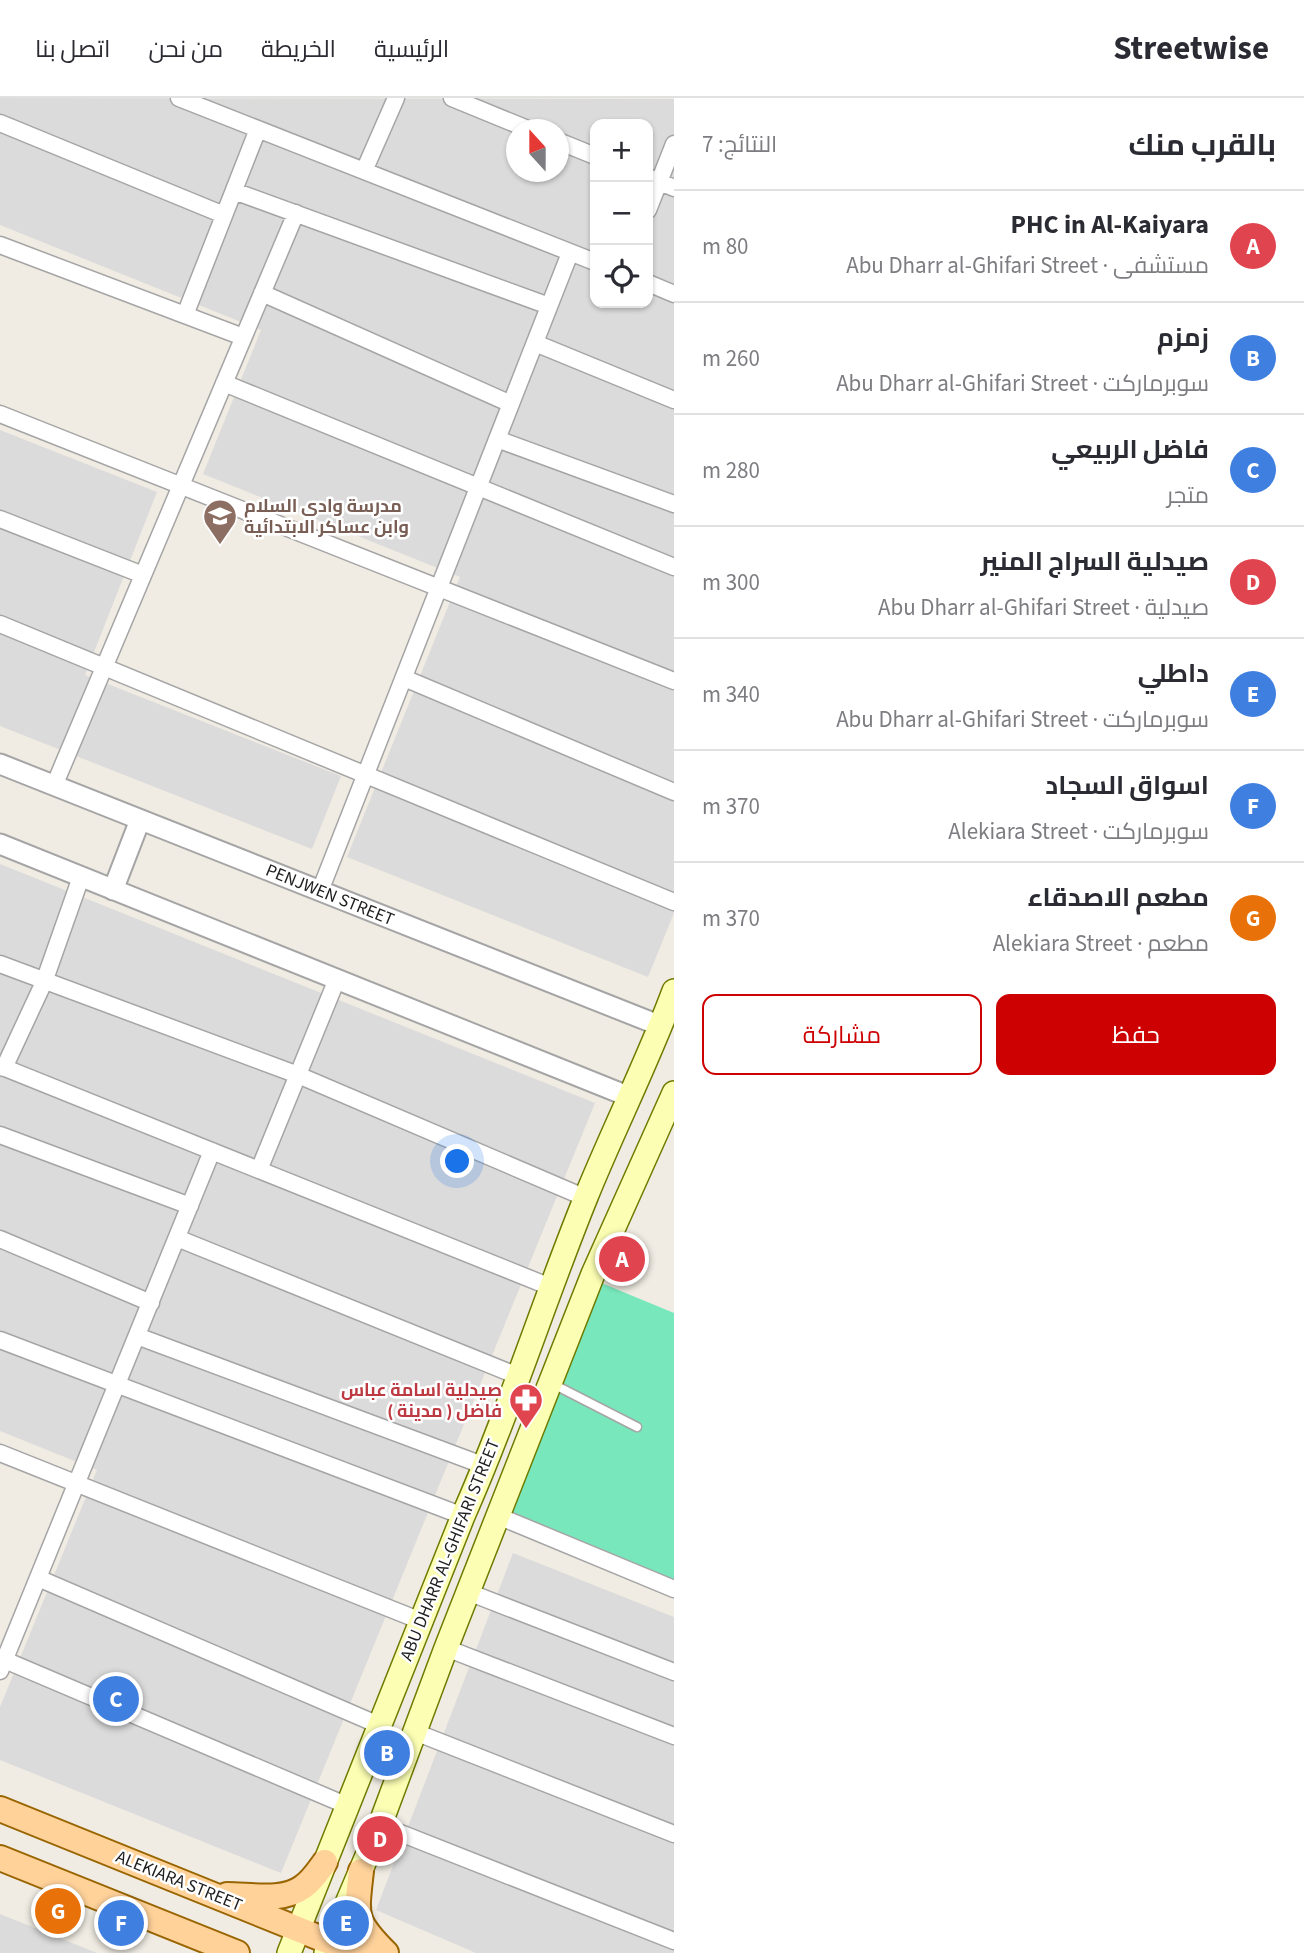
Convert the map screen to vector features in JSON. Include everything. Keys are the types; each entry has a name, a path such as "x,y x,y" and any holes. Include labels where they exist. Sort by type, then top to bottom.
{"main road":[{"name":"ABU DHARR AL-GHIFARI STREET","path":"289,1953 488,1459 586,1198 674,991"},
{"name":"ABU DHARR AL-GHIFARI STREET","path":"329,1948 380,1825 446,1648 593,1274 671,1106"},
{"path":"488,1459 519,1462"},
{"name":"ALEKIARA STREET","path":"0,1809 298,1929 329,1948 357,1953"},
{"path":"0,1858 213,1947 237,1953"},
{"path":"211,1894 289,1894 304,1886 325,1862"},
{"path":"361,1871 358,1916 363,1930 386,1953"}],"street":[{"path":"179,98 590,260"},
{"path":"363,171 396,98"},
{"path":"452,98 506,120"},
{"path":"0,123 224,215"},
{"path":"185,315 258,129"},
{"path":"653,198 674,144"},
{"path":"569,145 590,154"},
{"path":"233,191 549,306"},
{"path":"54,786 296,213"},
{"path":"0,264 3,246 243,337"},
{"path":"320,891 570,253"},
{"path":"653,285 674,294"},
{"path":"262,293 511,404"},
{"path":"535,343 674,400"},
{"path":"224,383 674,567"},
{"path":"0,414 674,681"},
{"path":"497,439 674,504"},
{"path":"0,519 142,575"},
{"path":"0,624 674,902"},
{"path":"404,678 674,792"},
{"name":"PENJWEN STREET","path":"0,764 661,1026"},
{"path":"113,890 140,820"},
{"path":"0,844 629,1097"},
{"path":"81,877 44,982 2,1067 552,1288"},
{"path":"0,964 298,1075 586,1198"},
{"path":"259,1170 337,979"},
{"path":"0,1135 190,1206"},
{"path":"212,1152 1,1663 348,1806"},
{"path":"177,1238 518,1376"},
{"path":"0,1239 150,1303"},
{"path":"137,1336 488,1459"},
{"path":"0,1340 463,1516"},
{"path":"0,1453 421,1621"},
{"path":"498,1516 674,1589"},
{"path":"38,1578 381,1726"},
{"path":"468,1592 674,1672"},
{"path":"446,1648 674,1736"},
{"path":"415,1732 674,1834"},
{"path":"380,1825 674,1941 669,1953"}],"lane":[{"path":"550,1382 637,1427"}],"shaded area":[{"path":"0,98 674,99 674,913 648,977 347,857 460,577 203,474 261,330 0,225"},
{"path":"0,430 157,492 85,675 341,776 312,849 0,726"},
{"path":"0,864 595,1103 281,1873 0,1760 0,1707 97,1470 0,1431"},
{"path":"513,1553 674,1617 674,1953 476,1953 376,1910"},
{"path":"0,1914 97,1953 0,1953"}],"green space":[{"path":"599,1282 674,1313 674,1589 502,1520"}],"place":[{"name":"مدرسة وادي السلام وابن عساكر الابتدائية","path":"220,546"},
{"name":"PHC in Al-Kaiyara","path":"622,1259"},
{"name":"صيدلية اسامة عباس فاضل ( مدينة )","path":"526,1430"},
{"name":"فاضل الربيعي","path":"116,1699"},
{"name":"زمزم","path":"387,1753"},
{"name":"صيدلية السراج المنير","path":"380,1839"},
{"name":"مطعم الاصدقاء","path":"58,1911"},
{"name":"اسواق السجاد","path":"121,1923"},
{"name":"داطلي","path":"346,1923"}]}
